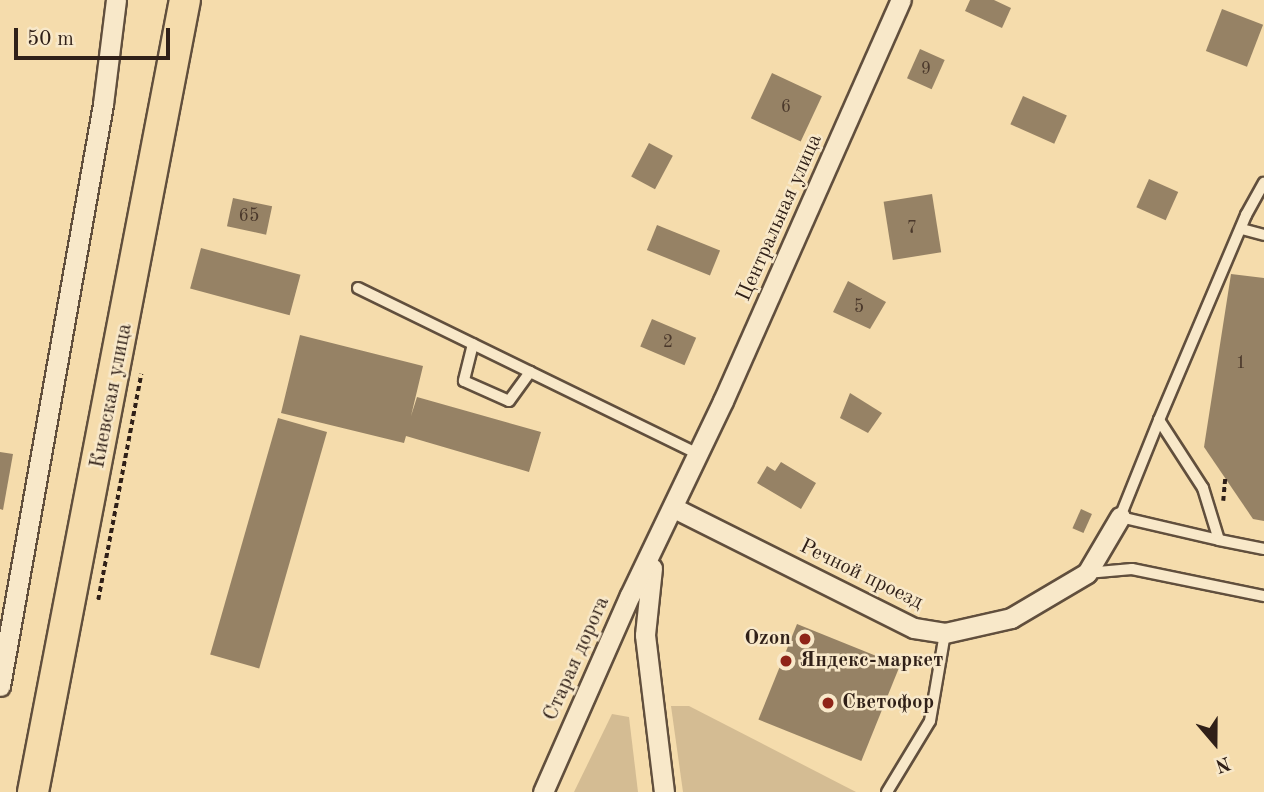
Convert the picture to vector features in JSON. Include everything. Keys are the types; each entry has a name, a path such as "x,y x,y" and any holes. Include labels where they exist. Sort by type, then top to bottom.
{"main road":[{"name":"Киевская улица","path":"33,792 185,0"}],"street":[{"path":"0,686 101,117 116,0"},
{"name":"Центральная улица","path":"699,454 901,0"},
{"name":"Старая дорога","path":"543,792 630,595 657,547 699,454"},
{"name":"Речной проезд","path":"674,508 914,628 945,634 1011,618 1087,573 1120,517"},
{"name":"Старая дорога","path":"657,547 645,601 645,635 664,792"}],"lane":[{"path":"1264,183 1159,420 1120,517 1264,549"},
{"path":"1242,229 1264,235"},
{"path":"358,288 699,454"},
{"path":"473,344 464,381 509,401 530,372"},
{"path":"1159,420 1203,488 1219,540"},
{"path":"1087,573 1132,569 1264,596"},
{"path":"887,792 930,721 945,634"}],"shaded area":[{"path":"671,706 689,706 856,792 683,792"},
{"path":"612,714 629,717 638,792 574,792"}],"building":[{"path":"970,0 994,0 1011,8 1002,28 965,11"},
{"path":"1222,9 1263,25 1247,67 1206,51"},
{"path":"920,49 945,60 932,89 907,78"},
{"path":"772,73 822,96 801,142 751,118"},
{"path":"1023,96 1067,116 1054,144 1010,124"},
{"path":"649,143 673,156 655,189 631,177"},
{"path":"1149,179 1178,192 1166,220 1136,207"},
{"path":"932,194 941,252 893,260 884,202"},
{"path":"233,198 272,206 266,235 227,226"},
{"path":"657,225 720,250 710,276 647,250"},
{"path":"201,248 300,275 290,315 190,289"},
{"path":"1231,274 1264,278 1264,521 1253,519 1204,447"},
{"path":"848,281 886,302 870,329 833,312"},
{"path":"652,319 696,338 684,365 640,347"},
{"path":"300,335 423,366 411,416 417,397 541,432 529,472 406,436 404,443 281,413"},
{"path":"850,393 882,413 868,433 840,418"},
{"path":"278,418 327,432 259,669 210,654"},
{"path":"0,452 13,454 3,510 0,509"},
{"path":"781,462 816,483 801,509 757,483 767,466 775,471"},
{"path":"1081,509 1092,514 1083,533 1072,528"},
{"path":"797,624 900,666 861,761 758,719"}],"place":[{"name":"Ozon","path":"805,639"},
{"name":"Яндекс-маркет","path":"786,661"},
{"name":"Светофор","path":"828,703"}]}
